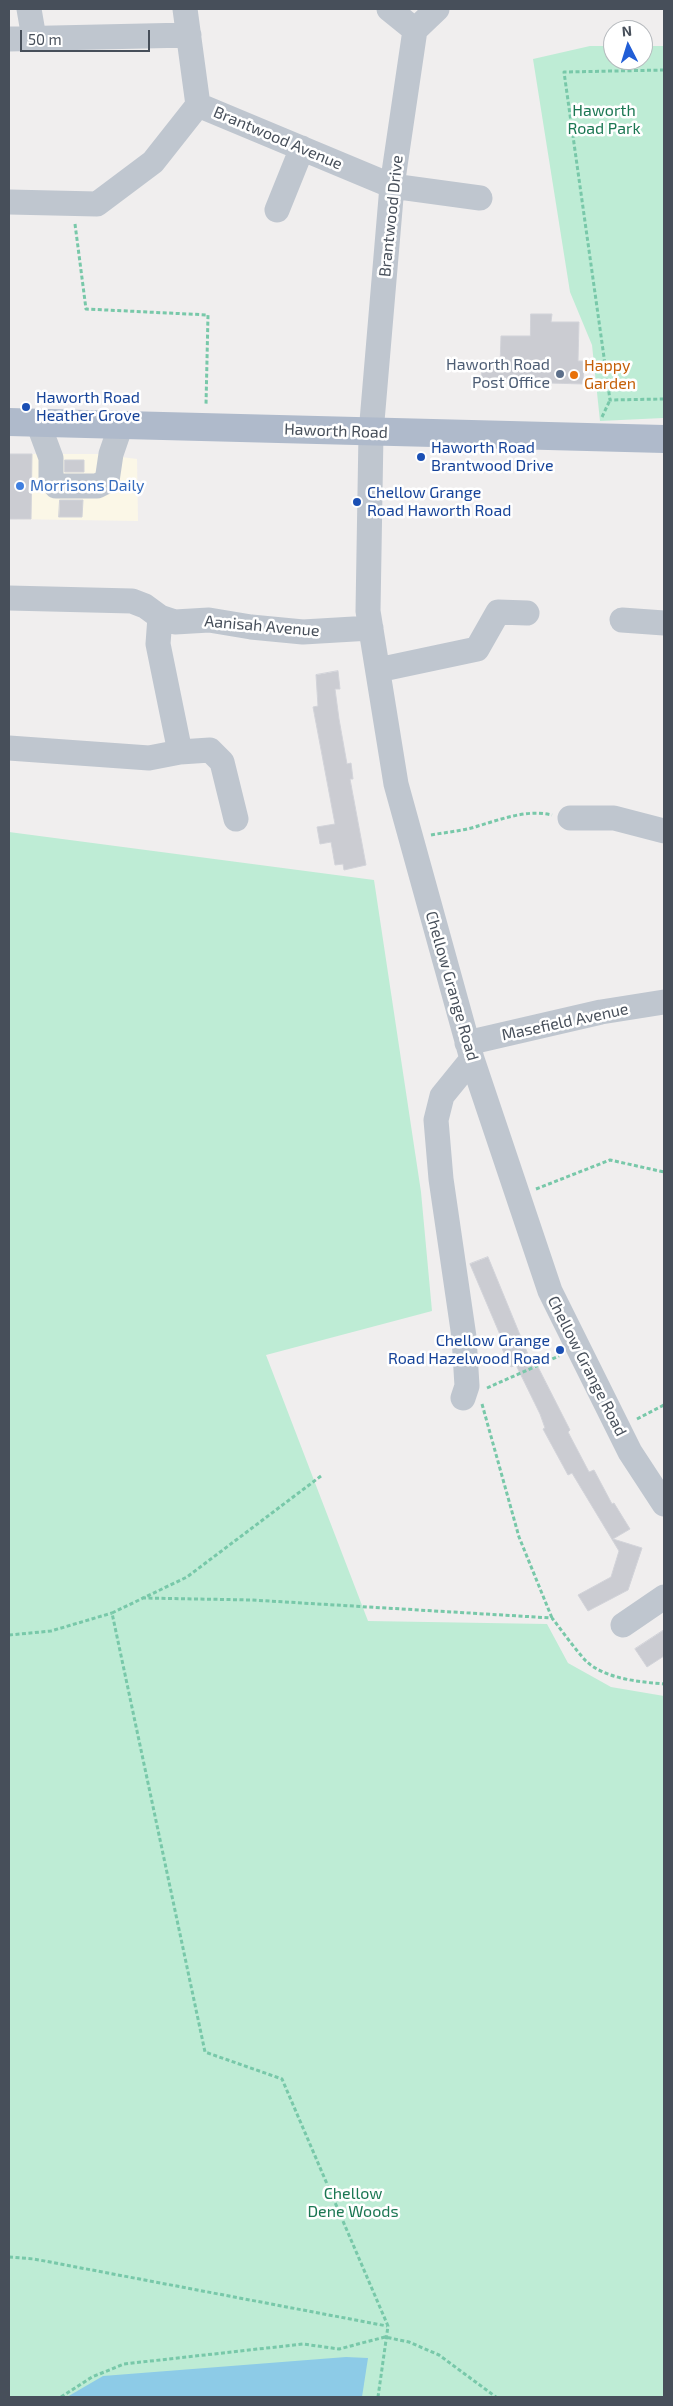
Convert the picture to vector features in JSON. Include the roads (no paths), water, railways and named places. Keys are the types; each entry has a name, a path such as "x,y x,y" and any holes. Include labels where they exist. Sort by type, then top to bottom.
{"main road":[{"name":"Haworth Road","path":"9,422 371,433 664,438"}],"street":[{"path":"29,9 34,38"},
{"name":"Brantwood Avenue","path":"185,9 198,104 392,186 480,198"},
{"path":"389,9 415,30 437,9"},
{"name":"Brantwood Drive","path":"371,433 392,186 415,30"},
{"path":"9,39 189,35"},
{"path":"9,202 97,204 153,162 198,104"},
{"path":"277,210 302,148"},
{"path":"38,423 51,458 51,479 56,486 97,486 107,481 111,454 121,425"},
{"name":"Chellow Grange Road","path":"371,433 368,611 396,784 411,839 469,1051 550,1292 630,1452 664,1504"},
{"name":"Aanisah Avenue","path":"9,598 132,601 145,606 160,617 174,622 209,620 251,627 303,632 371,628"},
{"path":"378,670 477,649 498,612 527,613"},
{"path":"160,617 158,644 180,752"},
{"path":"622,620 664,623"},
{"path":"9,748 149,758 180,752 210,750 222,762 236,819"},
{"path":"570,818 614,818 664,831"},
{"name":"Masefield Avenue","path":"469,1051 601,1012 664,1002"},
{"path":"469,1051 442,1096 436,1120 441,1179 464,1337 467,1386 471,1395"},
{"path":"623,1624 664,1597"}],"water":[{"path":"346,2357 368,2358 362,2397 67,2397 103,2376"}],"place":[{"name":"Haworth Road Post Office","path":"560,374"},
{"name":"Happy Garden","path":"574,375"},
{"name":"Haworth Road Heather Grove","path":"26,407"},
{"name":"Haworth Road Brantwood Drive","path":"421,457"},
{"name":"Morrisons Daily","path":"20,486"},
{"name":"Chellow Grange Road Haworth Road","path":"357,502"},
{"name":"Chellow Grange Road Hazelwood Road","path":"560,1350"}],"park label":[{"name":"Haworth Road Park","path":"604,120"},
{"name":"Chellow Dene Woods","path":"353,2203"}]}
